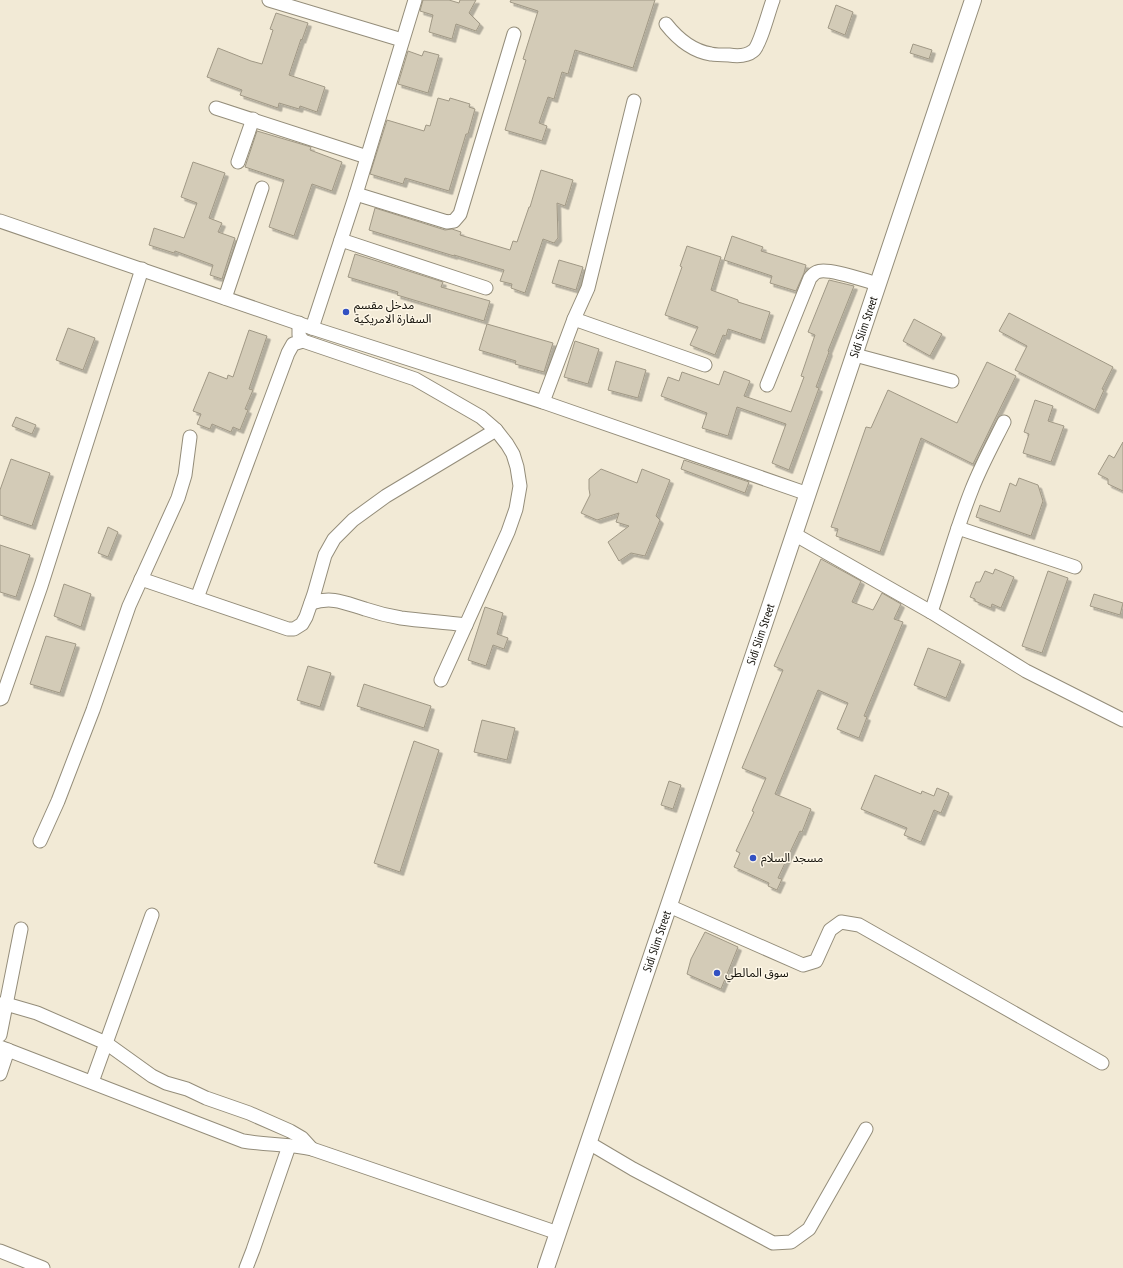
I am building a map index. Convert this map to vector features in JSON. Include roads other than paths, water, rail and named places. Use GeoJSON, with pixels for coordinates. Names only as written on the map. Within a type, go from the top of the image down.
{"type":"FeatureCollection","features":[{"type":"Feature","properties":{"kind":"main road","name":"Sidi Slim Street"},"geometry":{"type":"LineString","coordinates":[[546,1268],[974,0]]}},
{"type":"Feature","properties":{"kind":"street"},"geometry":{"type":"LineString","coordinates":[[269,0],[402,40]]}},
{"type":"Feature","properties":{"kind":"street"},"geometry":{"type":"LineString","coordinates":[[312,328],[356,194],[414,0]]}},
{"type":"Feature","properties":{"kind":"street"},"geometry":{"type":"LineString","coordinates":[[666,24],[673,33],[698,51],[711,54],[735,56],[747,54],[754,51],[759,41],[773,0]]}},
{"type":"Feature","properties":{"kind":"street"},"geometry":{"type":"LineString","coordinates":[[356,194],[447,222],[454,221],[460,214],[514,34]]}},
{"type":"Feature","properties":{"kind":"street"},"geometry":{"type":"LineString","coordinates":[[543,402],[574,319],[588,288],[634,101]]}},
{"type":"Feature","properties":{"kind":"street"},"geometry":{"type":"LineString","coordinates":[[216,108],[367,157]]}},
{"type":"Feature","properties":{"kind":"street"},"geometry":{"type":"LineString","coordinates":[[238,162],[253,120]]}},
{"type":"Feature","properties":{"kind":"street"},"geometry":{"type":"LineString","coordinates":[[225,298],[262,188]]}},
{"type":"Feature","properties":{"kind":"street"},"geometry":{"type":"LineString","coordinates":[[0,221],[312,328],[543,402],[808,494]]}},
{"type":"Feature","properties":{"kind":"street"},"geometry":{"type":"LineString","coordinates":[[341,240],[486,288]]}},
{"type":"Feature","properties":{"kind":"street"},"geometry":{"type":"LineString","coordinates":[[0,699],[2,698],[41,586],[142,269]]}},
{"type":"Feature","properties":{"kind":"street"},"geometry":{"type":"LineString","coordinates":[[766,385],[810,278],[814,273],[818,271],[834,272],[878,284]]}},
{"type":"Feature","properties":{"kind":"street"},"geometry":{"type":"LineString","coordinates":[[574,319],[705,365]]}},
{"type":"Feature","properties":{"kind":"street"},"geometry":{"type":"LineString","coordinates":[[299,323],[299,335],[303,341]]}},
{"type":"Feature","properties":{"kind":"street"},"geometry":{"type":"LineString","coordinates":[[197,598],[288,353],[294,344],[303,341],[415,379],[481,416],[496,430],[507,444],[512,454],[518,473],[520,486],[516,509],[508,532],[440,680]]}},
{"type":"Feature","properties":{"kind":"street"},"geometry":{"type":"LineString","coordinates":[[854,355],[952,381]]}},
{"type":"Feature","properties":{"kind":"street"},"geometry":{"type":"LineString","coordinates":[[931,612],[942,581],[948,555],[972,488],[1004,422]]}},
{"type":"Feature","properties":{"kind":"street"},"geometry":{"type":"LineString","coordinates":[[141,579],[288,629],[294,629],[302,624],[306,617],[325,555],[334,539],[354,520],[386,496],[496,430]]}},
{"type":"Feature","properties":{"kind":"street"},"geometry":{"type":"LineString","coordinates":[[40,842],[58,802],[93,710],[129,606],[166,528],[178,498],[185,475],[190,437]]}},
{"type":"Feature","properties":{"kind":"street"},"geometry":{"type":"LineString","coordinates":[[958,528],[1075,567]]}},
{"type":"Feature","properties":{"kind":"street"},"geometry":{"type":"LineString","coordinates":[[794,534],[931,612],[1026,670],[1123,720]]}},
{"type":"Feature","properties":{"kind":"street"},"geometry":{"type":"LineString","coordinates":[[311,603],[329,599],[401,618],[466,625]]}},
{"type":"Feature","properties":{"kind":"street"},"geometry":{"type":"LineString","coordinates":[[669,906],[803,965],[816,961],[830,930],[841,922],[859,925],[1102,1063]]}},
{"type":"Feature","properties":{"kind":"street"},"geometry":{"type":"LineString","coordinates":[[92,1082],[152,915]]}},
{"type":"Feature","properties":{"kind":"street"},"geometry":{"type":"LineString","coordinates":[[0,1035],[3,1004],[21,929]]}},
{"type":"Feature","properties":{"kind":"street"},"geometry":{"type":"LineString","coordinates":[[3,1004],[37,1013],[106,1043],[152,1076],[166,1083],[187,1089],[206,1098],[249,1113],[290,1131],[302,1138],[312,1149]]}},
{"type":"Feature","properties":{"kind":"street"},"geometry":{"type":"LineString","coordinates":[[0,1074],[4,1049],[243,1140],[253,1143],[312,1149],[558,1233]]}},
{"type":"Feature","properties":{"kind":"street"},"geometry":{"type":"LineString","coordinates":[[589,1143],[634,1169],[773,1243],[779,1243],[791,1242],[809,1229],[866,1128]]}},
{"type":"Feature","properties":{"kind":"street"},"geometry":{"type":"LineString","coordinates":[[246,1268],[254,1250],[289,1146]]}},
{"type":"Feature","properties":{"kind":"street"},"geometry":{"type":"LineString","coordinates":[[0,1251],[43,1268]]}},
{"type":"Feature","properties":{"kind":"place","name":"مدخل مقسم السفارة الامريكية"},"geometry":{"type":"Point","coordinates":[346,312]}},
{"type":"Feature","properties":{"kind":"place","name":"مسجد السلام"},"geometry":{"type":"Point","coordinates":[753,858]}},
{"type":"Feature","properties":{"kind":"place","name":"سوق المالطي"},"geometry":{"type":"Point","coordinates":[717,973]}}]}
